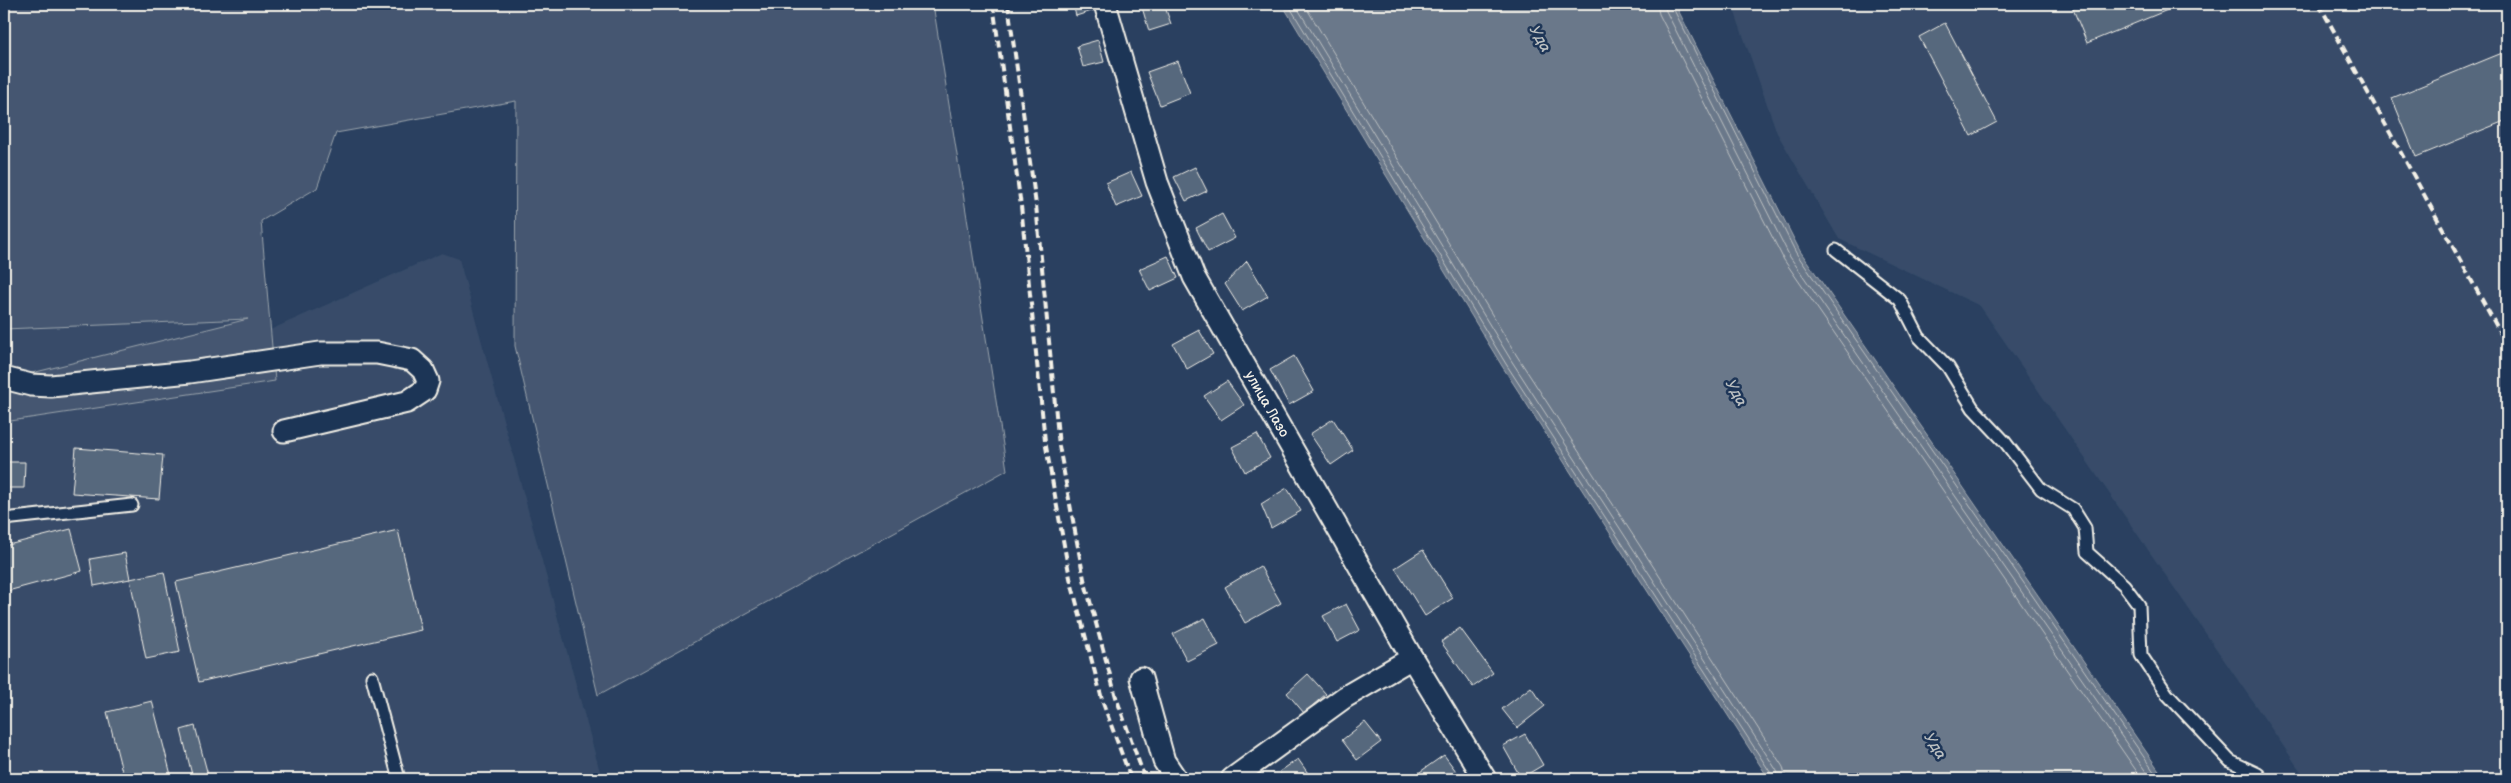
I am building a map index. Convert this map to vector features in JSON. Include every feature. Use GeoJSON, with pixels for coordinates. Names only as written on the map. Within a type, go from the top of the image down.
{"type":"FeatureCollection","features":[{"type":"Feature","properties":{"kind":"street","name":"улица Лазо"},"geometry":{"type":"LineString","coordinates":[[1105,4],[1157,182],[1194,277],[1412,658],[1486,779]]}},
{"type":"Feature","properties":{"kind":"street"},"geometry":{"type":"LineString","coordinates":[[4,378],[31,385],[51,386],[190,372],[320,353],[377,353],[412,360],[424,370],[428,382],[425,390],[407,402],[284,431]]}},
{"type":"Feature","properties":{"kind":"street"},"geometry":{"type":"LineString","coordinates":[[1232,779],[1345,698],[1412,658]]}},
{"type":"Feature","properties":{"kind":"street"},"geometry":{"type":"LineString","coordinates":[[1142,678],[1164,761],[1176,779]]}},
{"type":"Feature","properties":{"kind":"lane"},"geometry":{"type":"LineString","coordinates":[[1836,250],[1900,300],[1919,337],[1948,367],[1973,408],[2004,442],[2040,489],[2073,509],[2085,528],[2087,552],[2124,585],[2139,605],[2141,655],[2167,694],[2230,761],[2258,774],[2262,779]]}},
{"type":"Feature","properties":{"kind":"lane"},"geometry":{"type":"LineString","coordinates":[[4,519],[132,505]]}},
{"type":"Feature","properties":{"kind":"lane"},"geometry":{"type":"LineString","coordinates":[[372,678],[399,779]]}},
{"type":"Feature","properties":{"kind":"shaded area"},"geometry":{"type":"Polygon","coordinates":[[[4,4],[933,4],[1007,470],[598,695],[515,346],[516,101],[336,133],[317,188],[261,221],[275,381],[4,422],[4,380],[248,319],[4,329],[4,4]]]}},
{"type":"Feature","properties":{"kind":"shaded area"},"geometry":{"type":"Polygon","coordinates":[[[1732,4],[2507,4],[2507,779],[2306,779],[1980,306],[1839,239],[1777,133],[1732,4]]]}},
{"type":"Feature","properties":{"kind":"shaded area"},"geometry":{"type":"Polygon","coordinates":[[[442,253],[459,259],[602,779],[4,779],[4,422],[275,381],[270,330],[442,253]]]}},
{"type":"Feature","properties":{"kind":"shaded area"},"geometry":{"type":"Polygon","coordinates":[[[252,318],[4,380],[4,329],[252,318]]]}},
{"type":"Feature","properties":{"kind":"water","name":"Уда"},"geometry":{"type":"Polygon","coordinates":[[[1282,4],[1675,4],[1800,251],[2165,779],[1769,779],[1502,366],[1282,4]]]}},
{"type":"Feature","properties":{"kind":"building"},"geometry":{"type":"Polygon","coordinates":[[[1073,4],[1096,4],[1098,9],[1076,16],[1073,4]]]}},
{"type":"Feature","properties":{"kind":"building"},"geometry":{"type":"Polygon","coordinates":[[[1141,4],[1164,4],[1171,24],[1149,31],[1141,4]]]}},
{"type":"Feature","properties":{"kind":"building"},"geometry":{"type":"Polygon","coordinates":[[[1834,4],[1850,4],[1837,9],[1834,4]]]}},
{"type":"Feature","properties":{"kind":"building"},"geometry":{"type":"Polygon","coordinates":[[[2071,4],[2182,4],[2087,43],[2071,4]]]}},
{"type":"Feature","properties":{"kind":"building"},"geometry":{"type":"Polygon","coordinates":[[[1945,23],[1997,122],[1971,136],[1919,37],[1945,23]]]}},
{"type":"Feature","properties":{"kind":"building"},"geometry":{"type":"Polygon","coordinates":[[[1098,40],[1104,62],[1083,67],[1077,46],[1098,40]]]}},
{"type":"Feature","properties":{"kind":"building"},"geometry":{"type":"Polygon","coordinates":[[[2507,51],[2507,120],[2416,157],[2392,98],[2507,51]]]}},
{"type":"Feature","properties":{"kind":"building"},"geometry":{"type":"Polygon","coordinates":[[[1178,61],[1190,93],[1160,105],[1147,72],[1178,61]]]}},
{"type":"Feature","properties":{"kind":"building"},"geometry":{"type":"Polygon","coordinates":[[[1195,167],[1207,191],[1186,201],[1174,177],[1195,167]]]}},
{"type":"Feature","properties":{"kind":"building"},"geometry":{"type":"Polygon","coordinates":[[[1131,172],[1142,196],[1116,207],[1106,183],[1131,172]]]}},
{"type":"Feature","properties":{"kind":"building"},"geometry":{"type":"Polygon","coordinates":[[[1222,214],[1235,238],[1208,252],[1196,228],[1222,214]]]}},
{"type":"Feature","properties":{"kind":"building"},"geometry":{"type":"Polygon","coordinates":[[[1168,256],[1178,278],[1150,291],[1139,269],[1168,256]]]}},
{"type":"Feature","properties":{"kind":"building"},"geometry":{"type":"Polygon","coordinates":[[[1247,261],[1268,296],[1242,311],[1225,284],[1247,261]]]}},
{"type":"Feature","properties":{"kind":"building"},"geometry":{"type":"Polygon","coordinates":[[[1199,330],[1213,354],[1187,369],[1173,344],[1199,330]]]}},
{"type":"Feature","properties":{"kind":"building"},"geometry":{"type":"Polygon","coordinates":[[[1294,356],[1314,391],[1289,405],[1270,370],[1294,356]]]}},
{"type":"Feature","properties":{"kind":"building"},"geometry":{"type":"Polygon","coordinates":[[[1227,381],[1244,405],[1221,420],[1204,396],[1227,381]]]}},
{"type":"Feature","properties":{"kind":"building"},"geometry":{"type":"Polygon","coordinates":[[[1333,419],[1353,450],[1331,465],[1310,434],[1333,419]]]}},
{"type":"Feature","properties":{"kind":"building"},"geometry":{"type":"Polygon","coordinates":[[[1257,434],[1270,458],[1245,472],[1232,447],[1257,434]]]}},
{"type":"Feature","properties":{"kind":"building"},"geometry":{"type":"Polygon","coordinates":[[[76,448],[163,455],[159,499],[72,493],[76,448]]]}},
{"type":"Feature","properties":{"kind":"building"},"geometry":{"type":"Polygon","coordinates":[[[4,462],[25,462],[24,488],[4,488],[4,462]]]}},
{"type":"Feature","properties":{"kind":"building"},"geometry":{"type":"Polygon","coordinates":[[[1287,488],[1301,511],[1271,528],[1261,504],[1287,488]]]}},
{"type":"Feature","properties":{"kind":"building"},"geometry":{"type":"Polygon","coordinates":[[[71,529],[82,571],[4,592],[4,546],[71,529]]]}},
{"type":"Feature","properties":{"kind":"building"},"geometry":{"type":"Polygon","coordinates":[[[398,530],[421,630],[199,682],[176,582],[398,530]]]}},
{"type":"Feature","properties":{"kind":"building"},"geometry":{"type":"Polygon","coordinates":[[[1423,550],[1453,598],[1425,616],[1395,568],[1423,550]]]}},
{"type":"Feature","properties":{"kind":"building"},"geometry":{"type":"Polygon","coordinates":[[[125,553],[130,579],[94,586],[90,559],[125,553]]]}},
{"type":"Feature","properties":{"kind":"building"},"geometry":{"type":"Polygon","coordinates":[[[1260,566],[1281,603],[1245,623],[1225,587],[1260,566]]]}},
{"type":"Feature","properties":{"kind":"building"},"geometry":{"type":"Polygon","coordinates":[[[164,572],[180,652],[146,659],[130,579],[164,572]]]}},
{"type":"Feature","properties":{"kind":"building"},"geometry":{"type":"Polygon","coordinates":[[[1346,604],[1360,630],[1337,642],[1323,616],[1346,604]]]}},
{"type":"Feature","properties":{"kind":"building"},"geometry":{"type":"Polygon","coordinates":[[[1205,618],[1219,645],[1187,661],[1173,634],[1205,618]]]}},
{"type":"Feature","properties":{"kind":"building"},"geometry":{"type":"Polygon","coordinates":[[[1460,628],[1493,673],[1473,687],[1441,642],[1460,628]]]}},
{"type":"Feature","properties":{"kind":"building"},"geometry":{"type":"Polygon","coordinates":[[[1308,674],[1326,694],[1304,713],[1287,693],[1308,674]]]}},
{"type":"Feature","properties":{"kind":"building"},"geometry":{"type":"Polygon","coordinates":[[[1531,687],[1545,706],[1517,728],[1502,709],[1531,687]]]}},
{"type":"Feature","properties":{"kind":"building"},"geometry":{"type":"Polygon","coordinates":[[[152,701],[172,779],[124,779],[107,712],[152,701]]]}},
{"type":"Feature","properties":{"kind":"building"},"geometry":{"type":"Polygon","coordinates":[[[1365,722],[1381,742],[1357,760],[1342,740],[1365,722]]]}},
{"type":"Feature","properties":{"kind":"building"},"geometry":{"type":"Polygon","coordinates":[[[195,726],[209,779],[175,779],[192,775],[181,730],[195,726]]]}},
{"type":"Feature","properties":{"kind":"building"},"geometry":{"type":"Polygon","coordinates":[[[1525,734],[1543,765],[1521,778],[1503,746],[1525,734]]]}},
{"type":"Feature","properties":{"kind":"building"},"geometry":{"type":"Polygon","coordinates":[[[1444,755],[1462,779],[1421,779],[1417,774],[1444,755]]]}},
{"type":"Feature","properties":{"kind":"building"},"geometry":{"type":"Polygon","coordinates":[[[1298,759],[1312,779],[1285,779],[1279,772],[1298,759]]]}},
{"type":"Feature","properties":{"kind":"railway"},"geometry":{"type":"LineString","coordinates":[[993,4],[1021,206],[1045,441],[1070,578],[1103,703],[1131,779]]}},
{"type":"Feature","properties":{"kind":"railway"},"geometry":{"type":"LineString","coordinates":[[1008,4],[1036,205],[1059,446],[1084,579],[1116,697],[1145,779]]}},
{"type":"Feature","properties":{"kind":"railway"},"geometry":{"type":"LineString","coordinates":[[2319,4],[2507,345]]}}]}
